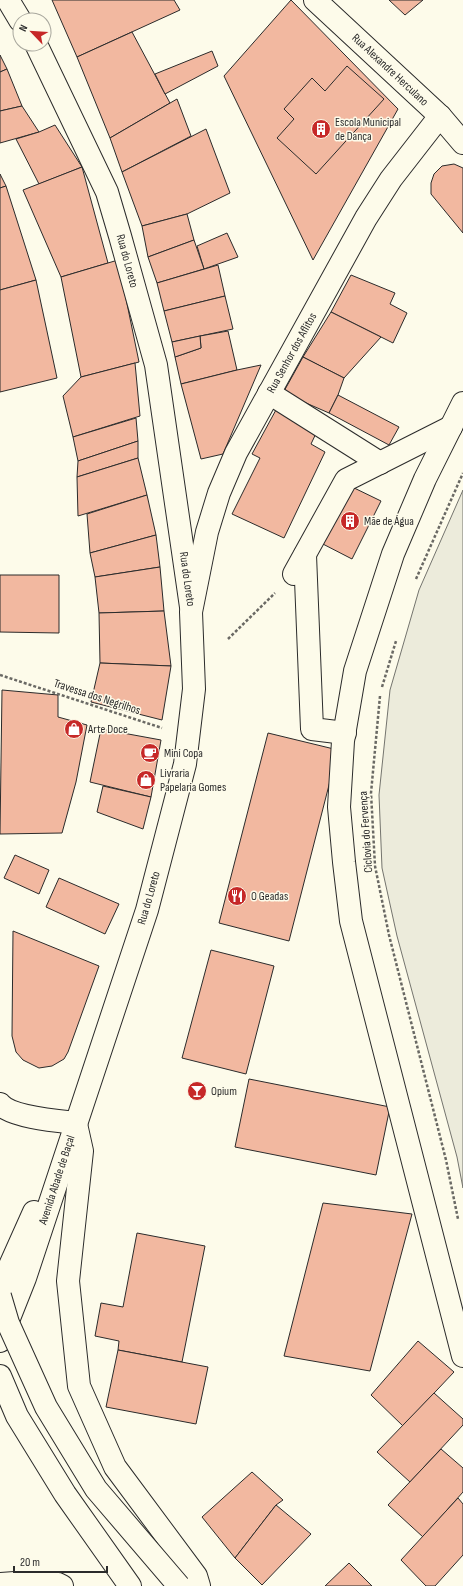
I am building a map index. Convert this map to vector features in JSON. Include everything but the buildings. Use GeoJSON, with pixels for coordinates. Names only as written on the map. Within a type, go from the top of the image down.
{"type":"FeatureCollection","features":[{"type":"Feature","properties":{"kind":"main road"},"geometry":{"type":"LineString","coordinates":[[8,0],[15,12]]}},
{"type":"Feature","properties":{"kind":"main road","name":"Rua Alexandre Herculano"},"geometry":{"type":"LineString","coordinates":[[315,0],[440,116],[463,143]]}},
{"type":"Feature","properties":{"kind":"main road","name":"Rua do Loreto"},"geometry":{"type":"LineString","coordinates":[[40,52],[107,192],[154,358],[191,612],[194,689],[185,764],[147,910],[76,1123]]}},
{"type":"Feature","properties":{"kind":"main road","name":"Rua Senhor dos Aflitos"},"geometry":{"type":"LineString","coordinates":[[191,612],[207,532],[219,493],[236,453],[366,218],[404,161],[440,116]]}},
{"type":"Feature","properties":{"kind":"main road"},"geometry":{"type":"LineString","coordinates":[[270,393],[380,463]]}},
{"type":"Feature","properties":{"kind":"main road"},"geometry":{"type":"LineString","coordinates":[[463,403],[425,479],[393,554],[355,671],[345,733],[340,807],[344,862],[351,921],[463,1356]]}},
{"type":"Feature","properties":{"kind":"main road"},"geometry":{"type":"LineString","coordinates":[[294,574],[346,480],[451,427]]}},
{"type":"Feature","properties":{"kind":"main road"},"geometry":{"type":"LineString","coordinates":[[305,554],[312,728],[345,733]]}},
{"type":"Feature","properties":{"kind":"main road"},"geometry":{"type":"LineString","coordinates":[[0,1104],[4,1108],[39,1118],[76,1123],[82,1152],[68,1281],[79,1386],[115,1467],[196,1576],[199,1586]]}},
{"type":"Feature","properties":{"kind":"main road","name":"Avenida Abade de Baçal"},"geometry":{"type":"LineString","coordinates":[[0,1288],[76,1123]]}},
{"type":"Feature","properties":{"kind":"main road","name":"Avenida Abade de Baçal"},"geometry":{"type":"LineString","coordinates":[[0,1340],[25,1278],[76,1123]]}},
{"type":"Feature","properties":{"kind":"main road"},"geometry":{"type":"LineString","coordinates":[[0,1296],[8,1323],[46,1407],[96,1489],[179,1586]]}},
{"type":"Feature","properties":{"kind":"main road"},"geometry":{"type":"LineString","coordinates":[[0,1376],[17,1416],[65,1494],[130,1586]]}},
{"type":"Feature","properties":{"kind":"main road"},"geometry":{"type":"LineString","coordinates":[[0,1584],[58,1584],[62,1586]]}},
{"type":"Feature","properties":{"kind":"path"},"geometry":{"type":"LineString","coordinates":[[415,581],[463,473]]}},
{"type":"Feature","properties":{"kind":"path"},"geometry":{"type":"LineString","coordinates":[[228,639],[294,574]]}},
{"type":"Feature","properties":{"kind":"path","name":"Ciclovia do Fervença"},"geometry":{"type":"LineString","coordinates":[[396,639],[381,690],[372,785],[375,866],[389,935],[446,1160],[458,1221]]}},
{"type":"Feature","properties":{"kind":"path","name":"Travessa dos Negrilhos"},"geometry":{"type":"LineString","coordinates":[[0,675],[189,737]]}},
{"type":"Feature","properties":{"kind":"shaded area"},"geometry":{"type":"Polygon","coordinates":[[[463,490],[463,1188],[457,1157],[397,936],[382,868],[379,795],[390,690],[419,590],[463,490]]]}},
{"type":"Feature","properties":{"kind":"place","name":"Escola Municipal de Dança"},"geometry":{"type":"Point","coordinates":[321,129]}},
{"type":"Feature","properties":{"kind":"place","name":"Mãe de Água"},"geometry":{"type":"Point","coordinates":[350,521]}},
{"type":"Feature","properties":{"kind":"place","name":"Arte Doce"},"geometry":{"type":"Point","coordinates":[74,729]}},
{"type":"Feature","properties":{"kind":"place","name":"Mini Copa"},"geometry":{"type":"Point","coordinates":[150,753]}},
{"type":"Feature","properties":{"kind":"place","name":"Livraria Papelaria Gomes"},"geometry":{"type":"Point","coordinates":[146,780]}},
{"type":"Feature","properties":{"kind":"place","name":"O Geadas"},"geometry":{"type":"Point","coordinates":[237,896]}},
{"type":"Feature","properties":{"kind":"place","name":"Opium"},"geometry":{"type":"Point","coordinates":[197,1091]}}]}
